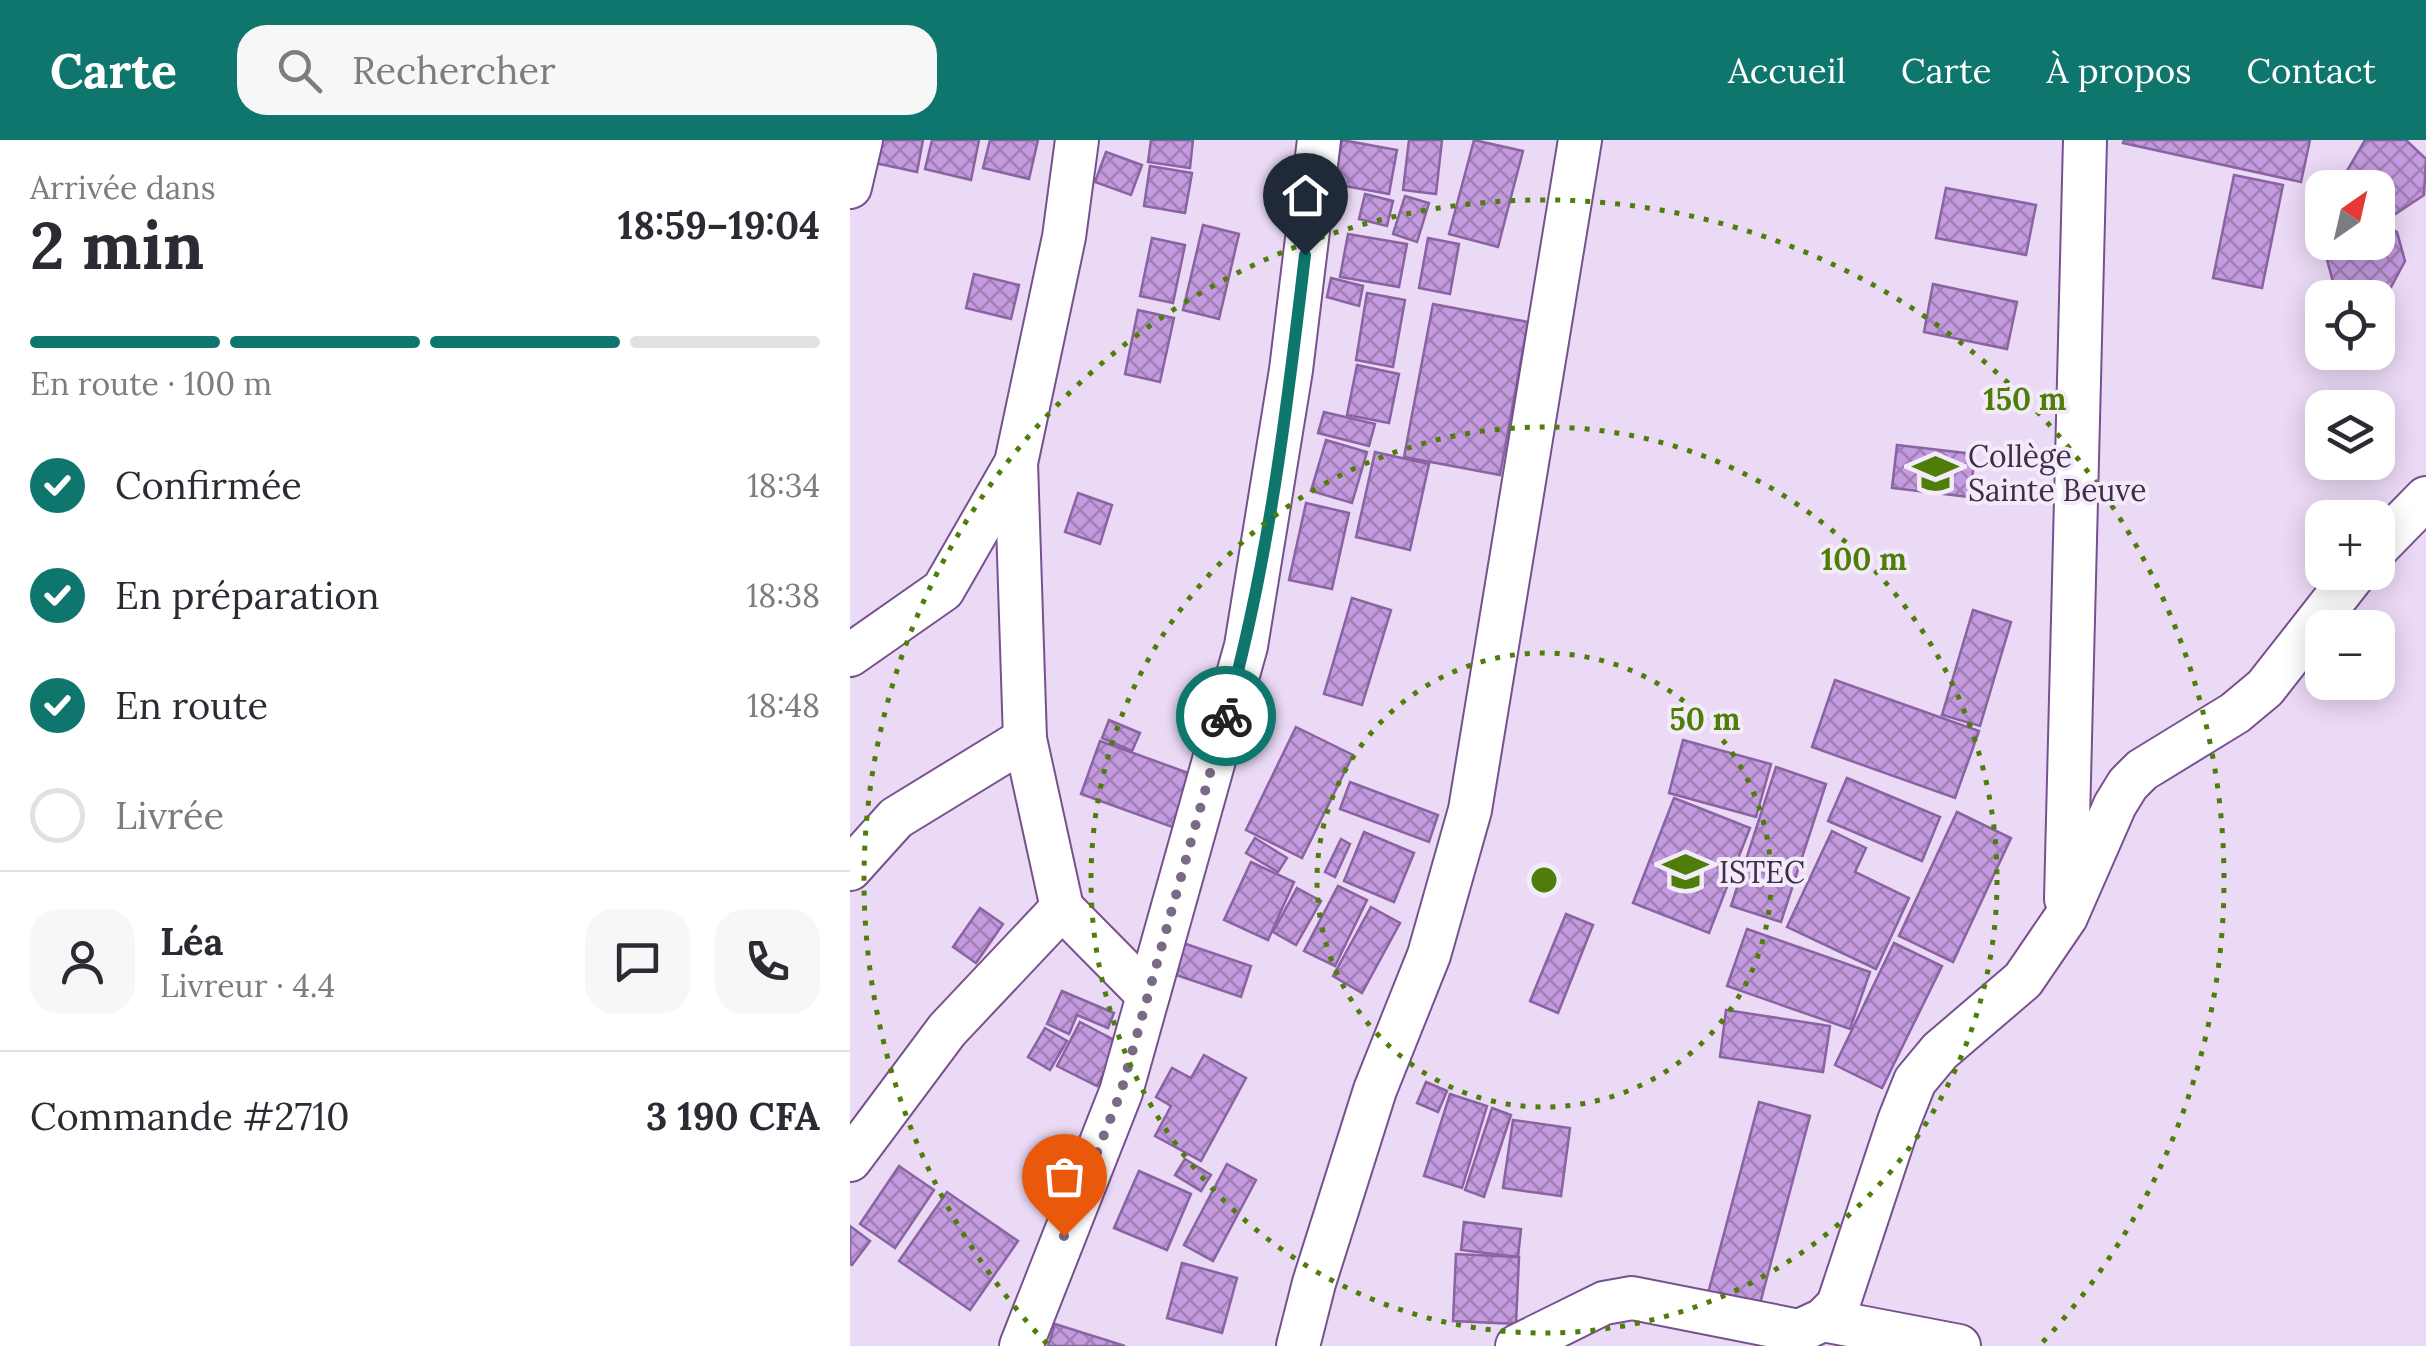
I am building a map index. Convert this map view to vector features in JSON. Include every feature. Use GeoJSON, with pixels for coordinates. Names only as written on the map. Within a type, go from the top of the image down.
{"type":"FeatureCollection","features":[{"type":"Feature","properties":{"kind":"street"},"geometry":{"type":"LineString","coordinates":[[850,187],[862,140]]}},
{"type":"Feature","properties":{"kind":"street"},"geometry":{"type":"LineString","coordinates":[[1077,140],[1064,237],[1016,463],[1025,739],[1062,908],[1148,995]]}},
{"type":"Feature","properties":{"kind":"street"},"geometry":{"type":"LineString","coordinates":[[1021,1346],[1121,1092],[1246,646],[1291,370],[1319,140]]}},
{"type":"Feature","properties":{"kind":"street"},"geometry":{"type":"LineString","coordinates":[[1298,1346],[1375,1090],[1428,955],[1470,810],[1580,140]]}},
{"type":"Feature","properties":{"kind":"street"},"geometry":{"type":"LineString","coordinates":[[2066,918],[2086,140]]}},
{"type":"Feature","properties":{"kind":"street"},"geometry":{"type":"LineString","coordinates":[[850,655],[943,590],[1016,463]]}},
{"type":"Feature","properties":{"kind":"street"},"geometry":{"type":"LineString","coordinates":[[2395,530],[2426,498]]}},
{"type":"Feature","properties":{"kind":"street"},"geometry":{"type":"LineString","coordinates":[[1517,1346],[1572,1333],[1604,1303],[1632,1298],[1800,1331],[1823,1320],[1838,1305],[1915,1082],[1940,1051],[2023,980],[2066,918],[2128,784],[2142,770],[2235,713],[2264,688],[2342,590]]}},
{"type":"Feature","properties":{"kind":"street"},"geometry":{"type":"LineString","coordinates":[[850,869],[896,818],[1025,739]]}},
{"type":"Feature","properties":{"kind":"street"},"geometry":{"type":"LineString","coordinates":[[850,1160],[948,1030],[1062,908]]}},
{"type":"Feature","properties":{"kind":"street"},"geometry":{"type":"LineString","coordinates":[[1823,1320],[1960,1346]]}},
{"type":"Feature","properties":{"kind":"building"},"geometry":{"type":"Polygon","coordinates":[[[880,140],[923,140],[917,172],[875,163],[880,140]]]}},
{"type":"Feature","properties":{"kind":"building"},"geometry":{"type":"Polygon","coordinates":[[[932,140],[979,140],[971,180],[925,169],[932,140]]]}},
{"type":"Feature","properties":{"kind":"building"},"geometry":{"type":"Polygon","coordinates":[[[990,140],[1038,140],[1029,179],[983,168],[990,140]]]}},
{"type":"Feature","properties":{"kind":"building"},"geometry":{"type":"Polygon","coordinates":[[[1151,140],[1193,140],[1190,168],[1148,162],[1151,140]]]}},
{"type":"Feature","properties":{"kind":"building"},"geometry":{"type":"Polygon","coordinates":[[[1342,140],[1397,150],[1389,194],[1334,184],[1342,140]]]}},
{"type":"Feature","properties":{"kind":"building"},"geometry":{"type":"Polygon","coordinates":[[[1409,140],[1442,140],[1436,194],[1403,190],[1409,140]]]}},
{"type":"Feature","properties":{"kind":"building"},"geometry":{"type":"Polygon","coordinates":[[[1474,140],[1523,151],[1498,247],[1449,234],[1474,140]]]}},
{"type":"Feature","properties":{"kind":"building"},"geometry":{"type":"Polygon","coordinates":[[[2310,140],[2301,182],[2123,143],[2310,140]]]}},
{"type":"Feature","properties":{"kind":"building"},"geometry":{"type":"Polygon","coordinates":[[[2365,140],[2406,140],[2426,159],[2424,195],[2395,214],[2395,170],[2348,170],[2365,140]]]}},
{"type":"Feature","properties":{"kind":"building"},"geometry":{"type":"Polygon","coordinates":[[[1106,152],[1142,165],[1131,195],[1095,182],[1106,152]]]}},
{"type":"Feature","properties":{"kind":"building"},"geometry":{"type":"Polygon","coordinates":[[[1150,166],[1192,173],[1185,213],[1144,206],[1150,166]]]}},
{"type":"Feature","properties":{"kind":"building"},"geometry":{"type":"Polygon","coordinates":[[[2234,175],[2283,185],[2262,288],[2213,278],[2234,175]]]}},
{"type":"Feature","properties":{"kind":"building"},"geometry":{"type":"Polygon","coordinates":[[[1946,188],[2036,205],[2026,255],[1936,238],[1946,188]]]}},
{"type":"Feature","properties":{"kind":"building"},"geometry":{"type":"Polygon","coordinates":[[[1365,194],[1393,201],[1387,226],[1359,219],[1365,194]]]}},
{"type":"Feature","properties":{"kind":"building"},"geometry":{"type":"Polygon","coordinates":[[[1405,196],[1429,203],[1417,242],[1393,234],[1405,196]]]}},
{"type":"Feature","properties":{"kind":"building"},"geometry":{"type":"Polygon","coordinates":[[[1203,225],[1239,234],[1219,319],[1183,310],[1203,225]]]}},
{"type":"Feature","properties":{"kind":"building"},"geometry":{"type":"Polygon","coordinates":[[[2397,232],[2405,261],[2395,280],[2332,280],[2327,260],[2395,260],[2397,232]]]}},
{"type":"Feature","properties":{"kind":"building"},"geometry":{"type":"Polygon","coordinates":[[[1348,234],[1407,244],[1399,287],[1340,277],[1348,234]]]}},
{"type":"Feature","properties":{"kind":"building"},"geometry":{"type":"Polygon","coordinates":[[[1152,238],[1185,245],[1173,303],[1140,296],[1152,238]]]}},
{"type":"Feature","properties":{"kind":"building"},"geometry":{"type":"Polygon","coordinates":[[[1428,238],[1459,244],[1450,294],[1419,288],[1428,238]]]}},
{"type":"Feature","properties":{"kind":"building"},"geometry":{"type":"Polygon","coordinates":[[[974,274],[1019,285],[1011,319],[966,308],[974,274]]]}},
{"type":"Feature","properties":{"kind":"building"},"geometry":{"type":"Polygon","coordinates":[[[1331,278],[1363,286],[1359,306],[1327,297],[1331,278]]]}},
{"type":"Feature","properties":{"kind":"building"},"geometry":{"type":"Polygon","coordinates":[[[1933,284],[2017,302],[2007,349],[1924,332],[1933,284]]]}},
{"type":"Feature","properties":{"kind":"building"},"geometry":{"type":"Polygon","coordinates":[[[1367,293],[1405,300],[1393,367],[1356,360],[1367,293]]]}},
{"type":"Feature","properties":{"kind":"building"},"geometry":{"type":"Polygon","coordinates":[[[1433,304],[1528,322],[1500,475],[1404,457],[1433,304]]]}},
{"type":"Feature","properties":{"kind":"building"},"geometry":{"type":"Polygon","coordinates":[[[1138,310],[1174,318],[1160,382],[1125,374],[1138,310]]]}},
{"type":"Feature","properties":{"kind":"building"},"geometry":{"type":"Polygon","coordinates":[[[1357,365],[1399,374],[1389,423],[1347,415],[1357,365]]]}},
{"type":"Feature","properties":{"kind":"building"},"geometry":{"type":"Polygon","coordinates":[[[1324,412],[1375,424],[1369,446],[1318,433],[1324,412]]]}},
{"type":"Feature","properties":{"kind":"building"},"geometry":{"type":"Polygon","coordinates":[[[1326,440],[1367,452],[1352,503],[1311,491],[1326,440]]]}},
{"type":"Feature","properties":{"kind":"building"},"geometry":{"type":"Polygon","coordinates":[[[1897,445],[1975,454],[1970,497],[1892,488],[1897,445]]]}},
{"type":"Feature","properties":{"kind":"building"},"geometry":{"type":"Polygon","coordinates":[[[1375,452],[1429,464],[1410,550],[1356,537],[1375,452]]]}},
{"type":"Feature","properties":{"kind":"building"},"geometry":{"type":"Polygon","coordinates":[[[1078,493],[1112,505],[1100,544],[1065,532],[1078,493]]]}},
{"type":"Feature","properties":{"kind":"building"},"geometry":{"type":"Polygon","coordinates":[[[1306,503],[1349,513],[1332,589],[1289,580],[1306,503]]]}},
{"type":"Feature","properties":{"kind":"building"},"geometry":{"type":"Polygon","coordinates":[[[1352,598],[1391,610],[1362,705],[1324,694],[1352,598]]]}},
{"type":"Feature","properties":{"kind":"building"},"geometry":{"type":"Polygon","coordinates":[[[1973,610],[2011,622],[1980,726],[1942,715],[1973,610]]]}},
{"type":"Feature","properties":{"kind":"building"},"geometry":{"type":"Polygon","coordinates":[[[1835,680],[1979,731],[1955,798],[1812,747],[1835,680]]]}},
{"type":"Feature","properties":{"kind":"building"},"geometry":{"type":"Polygon","coordinates":[[[1109,720],[1140,733],[1132,751],[1102,738],[1109,720]]]}},
{"type":"Feature","properties":{"kind":"building"},"geometry":{"type":"Polygon","coordinates":[[[1296,727],[1353,755],[1302,858],[1246,830],[1296,727]]]}},
{"type":"Feature","properties":{"kind":"building"},"geometry":{"type":"Polygon","coordinates":[[[1683,740],[1771,764],[1756,817],[1669,793],[1683,740]]]}},
{"type":"Feature","properties":{"kind":"building"},"geometry":{"type":"Polygon","coordinates":[[[1100,741],[1194,775],[1175,828],[1081,794],[1100,741]]]}},
{"type":"Feature","properties":{"kind":"building"},"geometry":{"type":"Polygon","coordinates":[[[1776,767],[1826,784],[1781,922],[1731,906],[1776,767]]]}},
{"type":"Feature","properties":{"kind":"building"},"geometry":{"type":"Polygon","coordinates":[[[1847,778],[1940,817],[1922,861],[1828,821],[1847,778]]]}},
{"type":"Feature","properties":{"kind":"building"},"geometry":{"type":"Polygon","coordinates":[[[1350,782],[1438,815],[1429,842],[1340,809],[1350,782]]]}},
{"type":"Feature","properties":{"kind":"building"},"geometry":{"type":"Polygon","coordinates":[[[1674,798],[1750,828],[1709,933],[1633,903],[1674,798]]]}},
{"type":"Feature","properties":{"kind":"building"},"geometry":{"type":"Polygon","coordinates":[[[1957,812],[2011,838],[1953,962],[1899,936],[1957,812]]]}},
{"type":"Feature","properties":{"kind":"building"},"geometry":{"type":"Polygon","coordinates":[[[1832,831],[1866,848],[1855,872],[1909,898],[1876,969],[1787,927],[1832,831]]]}},
{"type":"Feature","properties":{"kind":"building"},"geometry":{"type":"Polygon","coordinates":[[[1364,832],[1414,853],[1394,902],[1344,881],[1364,832]]]}},
{"type":"Feature","properties":{"kind":"building"},"geometry":{"type":"Polygon","coordinates":[[[1255,838],[1287,858],[1278,872],[1246,853],[1255,838]]]}},
{"type":"Feature","properties":{"kind":"building"},"geometry":{"type":"Polygon","coordinates":[[[1341,839],[1350,844],[1335,877],[1325,872],[1341,839]]]}},
{"type":"Feature","properties":{"kind":"building"},"geometry":{"type":"Polygon","coordinates":[[[1251,862],[1294,882],[1268,940],[1224,920],[1251,862]]]}},
{"type":"Feature","properties":{"kind":"building"},"geometry":{"type":"Polygon","coordinates":[[[1338,886],[1367,900],[1335,966],[1304,951],[1338,886]]]}},
{"type":"Feature","properties":{"kind":"building"},"geometry":{"type":"Polygon","coordinates":[[[1297,888],[1321,901],[1296,945],[1273,932],[1297,888]]]}},
{"type":"Feature","properties":{"kind":"building"},"geometry":{"type":"Polygon","coordinates":[[[1371,907],[1400,923],[1362,993],[1333,976],[1371,907]]]}},
{"type":"Feature","properties":{"kind":"building"},"geometry":{"type":"Polygon","coordinates":[[[980,908],[1003,924],[976,963],[953,947],[980,908]]]}},
{"type":"Feature","properties":{"kind":"building"},"geometry":{"type":"Polygon","coordinates":[[[1566,914],[1593,925],[1558,1013],[1530,1001],[1566,914]]]}},
{"type":"Feature","properties":{"kind":"building"},"geometry":{"type":"Polygon","coordinates":[[[1747,929],[1870,972],[1850,1029],[1727,986],[1747,929]]]}},
{"type":"Feature","properties":{"kind":"building"},"geometry":{"type":"Polygon","coordinates":[[[1183,943],[1251,966],[1241,997],[1173,974],[1183,943]]]}},
{"type":"Feature","properties":{"kind":"building"},"geometry":{"type":"Polygon","coordinates":[[[1894,943],[1942,966],[1882,1088],[1835,1065],[1894,943]]]}},
{"type":"Feature","properties":{"kind":"building"},"geometry":{"type":"Polygon","coordinates":[[[1062,991],[1114,1013],[1108,1028],[1077,1015],[1069,1034],[1047,1024],[1062,991]]]}},
{"type":"Feature","properties":{"kind":"building"},"geometry":{"type":"Polygon","coordinates":[[[1726,1010],[1830,1026],[1823,1072],[1720,1057],[1726,1010]]]}},
{"type":"Feature","properties":{"kind":"building"},"geometry":{"type":"Polygon","coordinates":[[[1080,1022],[1120,1043],[1097,1086],[1057,1066],[1080,1022]]]}},
{"type":"Feature","properties":{"kind":"building"},"geometry":{"type":"Polygon","coordinates":[[[1045,1028],[1067,1041],[1050,1070],[1028,1057],[1045,1028]]]}},
{"type":"Feature","properties":{"kind":"building"},"geometry":{"type":"Polygon","coordinates":[[[1204,1055],[1246,1078],[1201,1161],[1155,1136],[1171,1106],[1156,1097],[1172,1068],[1191,1078],[1204,1055]]]}},
{"type":"Feature","properties":{"kind":"building"},"geometry":{"type":"Polygon","coordinates":[[[1426,1082],[1447,1091],[1438,1112],[1417,1103],[1426,1082]]]}},
{"type":"Feature","properties":{"kind":"building"},"geometry":{"type":"Polygon","coordinates":[[[1450,1094],[1487,1106],[1462,1188],[1424,1176],[1450,1094]]]}},
{"type":"Feature","properties":{"kind":"building"},"geometry":{"type":"Polygon","coordinates":[[[1759,1102],[1810,1116],[1757,1315],[1706,1301],[1759,1102]]]}},
{"type":"Feature","properties":{"kind":"building"},"geometry":{"type":"Polygon","coordinates":[[[1492,1108],[1511,1115],[1484,1197],[1465,1190],[1492,1108]]]}},
{"type":"Feature","properties":{"kind":"building"},"geometry":{"type":"Polygon","coordinates":[[[1513,1120],[1570,1128],[1561,1196],[1503,1188],[1513,1120]]]}},
{"type":"Feature","properties":{"kind":"building"},"geometry":{"type":"Polygon","coordinates":[[[1185,1159],[1211,1175],[1201,1191],[1175,1175],[1185,1159]]]}},
{"type":"Feature","properties":{"kind":"building"},"geometry":{"type":"Polygon","coordinates":[[[1227,1164],[1256,1180],[1213,1261],[1184,1245],[1227,1164]]]}},
{"type":"Feature","properties":{"kind":"building"},"geometry":{"type":"Polygon","coordinates":[[[899,1166],[934,1190],[895,1248],[860,1224],[899,1166]]]}},
{"type":"Feature","properties":{"kind":"building"},"geometry":{"type":"Polygon","coordinates":[[[1139,1171],[1191,1194],[1167,1250],[1114,1228],[1139,1171]]]}},
{"type":"Feature","properties":{"kind":"building"},"geometry":{"type":"Polygon","coordinates":[[[947,1192],[1018,1241],[970,1310],[899,1261],[947,1192]]]}},
{"type":"Feature","properties":{"kind":"building"},"geometry":{"type":"Polygon","coordinates":[[[1464,1222],[1521,1229],[1518,1257],[1461,1250],[1464,1222]]]}},
{"type":"Feature","properties":{"kind":"building"},"geometry":{"type":"Polygon","coordinates":[[[850,1226],[870,1241],[852,1265],[850,1264],[850,1226]]]}},
{"type":"Feature","properties":{"kind":"building"},"geometry":{"type":"Polygon","coordinates":[[[1456,1254],[1519,1257],[1516,1324],[1453,1321],[1456,1254]]]}},
{"type":"Feature","properties":{"kind":"building"},"geometry":{"type":"Polygon","coordinates":[[[1182,1263],[1237,1278],[1222,1333],[1167,1318],[1182,1263]]]}},
{"type":"Feature","properties":{"kind":"building"},"geometry":{"type":"Polygon","coordinates":[[[1055,1324],[1125,1346],[1048,1346],[1055,1324]]]}},
{"type":"Feature","properties":{"kind":"way so far"},"geometry":{"type":"LineString","coordinates":[[1064,1236],[1121,1092],[1226,716]]}},
{"type":"Feature","properties":{"kind":"place","name":"Collège Sainte Beuve"},"geometry":{"type":"Point","coordinates":[1935,473]}},
{"type":"Feature","properties":{"kind":"place","name":"ISTEC"},"geometry":{"type":"Point","coordinates":[1686,872]}},
{"type":"Feature","properties":{"kind":"route"},"geometry":{"type":"LineString","coordinates":[[1226,716],[1246,646],[1291,370],[1305,255]]}}]}
